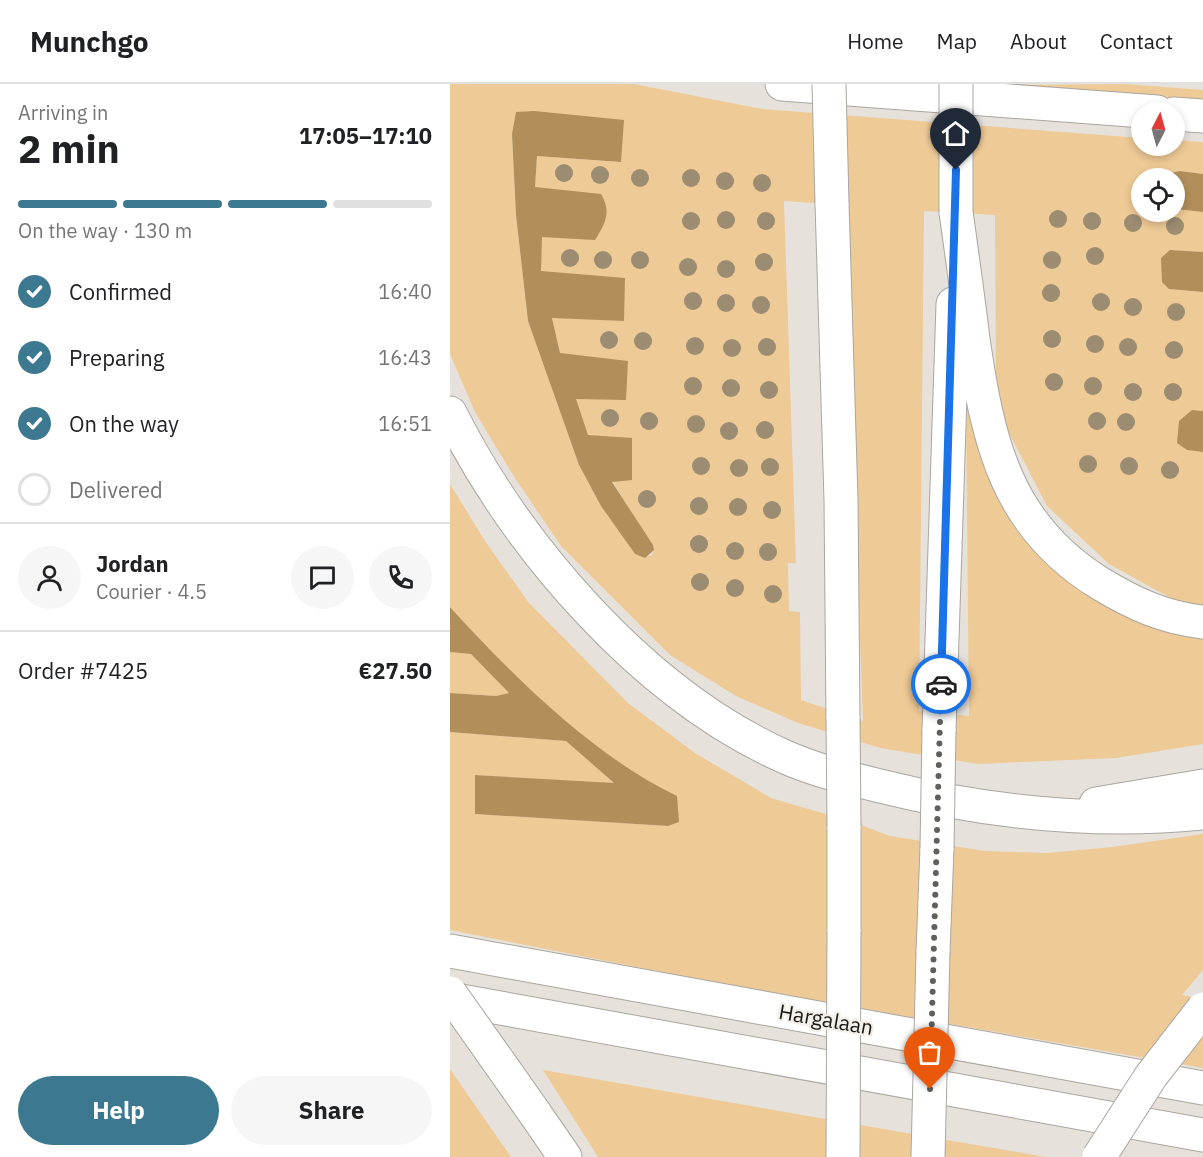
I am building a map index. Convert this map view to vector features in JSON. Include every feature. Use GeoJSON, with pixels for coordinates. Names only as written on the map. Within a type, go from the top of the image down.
{"type":"FeatureCollection","features":[{"type":"Feature","properties":{"kind":"main road"},"geometry":{"type":"LineString","coordinates":[[782,84],[1131,110]]}},
{"type":"Feature","properties":{"kind":"main road"},"geometry":{"type":"LineString","coordinates":[[829,84],[841,500],[844,826],[843,1157]]}},
{"type":"Feature","properties":{"kind":"main road"},"geometry":{"type":"LineString","coordinates":[[928,1157],[956,212],[956,84]]}},
{"type":"Feature","properties":{"kind":"main road"},"geometry":{"type":"LineString","coordinates":[[1185,115],[1203,116]]}},
{"type":"Feature","properties":{"kind":"main road"},"geometry":{"type":"LineString","coordinates":[[956,212],[987,427],[1015,497],[1052,545],[1088,576],[1129,602],[1176,619],[1203,622]]}},
{"type":"Feature","properties":{"kind":"main road"},"geometry":{"type":"LineString","coordinates":[[450,412],[468,449],[571,595],[660,677],[735,730],[784,756],[837,775],[925,797],[1044,814],[1150,819],[1203,813]]}},
{"type":"Feature","properties":{"kind":"main road"},"geometry":{"type":"LineString","coordinates":[[1044,814],[1147,794],[1203,786]]}},
{"type":"Feature","properties":{"kind":"main road","name":"Hargalaan"},"geometry":{"type":"LineString","coordinates":[[450,951],[1203,1088]]}},
{"type":"Feature","properties":{"kind":"main road"},"geometry":{"type":"LineString","coordinates":[[450,993],[565,1157]]}},
{"type":"Feature","properties":{"kind":"main road"},"geometry":{"type":"LineString","coordinates":[[450,999],[1203,1135]]}},
{"type":"Feature","properties":{"kind":"main road"},"geometry":{"type":"LineString","coordinates":[[1099,1157],[1151,1076],[1203,1009]]}},
{"type":"Feature","properties":{"kind":"shaded area"},"geometry":{"type":"Polygon","coordinates":[[[450,84],[634,84],[762,109],[1131,137],[1131,156],[1185,156],[1185,141],[1203,142],[1203,174],[1185,172],[1185,168],[1131,168],[1131,222],[1185,222],[1185,210],[1203,212],[1203,252],[1170,250],[1169,289],[1203,292],[1203,411],[1192,410],[1187,450],[1203,452],[1203,607],[1176,601],[1109,564],[1047,506],[1007,429],[996,382],[995,215],[924,211],[919,711],[969,716],[966,408],[973,408],[1091,595],[1154,628],[1203,638],[1203,744],[1116,758],[978,764],[880,748],[798,723],[736,696],[670,655],[561,546],[513,475],[475,412],[450,354],[450,84]],[[512,134],[516,215],[528,321],[579,465],[601,506],[635,554],[651,556],[654,550],[653,545],[611,479],[577,409],[552,317],[624,321],[541,271],[540,189],[535,187],[537,156],[620,162],[512,134]],[[784,201],[796,563],[788,563],[789,611],[800,612],[801,700],[863,721],[844,205],[784,201]]]}},
{"type":"Feature","properties":{"kind":"shaded area"},"geometry":{"type":"Polygon","coordinates":[[[1126,84],[1203,90],[1203,104],[1146,96],[1011,85],[1126,84]]]}},
{"type":"Feature","properties":{"kind":"shaded area"},"geometry":{"type":"Polygon","coordinates":[[[534,111],[624,120],[621,162],[537,156],[535,187],[601,194],[604,200],[606,218],[595,240],[542,237],[541,271],[625,278],[624,321],[552,318],[560,353],[628,361],[626,400],[576,399],[588,435],[632,438],[632,480],[612,482],[653,545],[654,550],[645,558],[635,554],[601,506],[579,465],[528,321],[516,215],[512,134],[516,112],[534,111]]]}},
{"type":"Feature","properties":{"kind":"shaded area"},"geometry":{"type":"Polygon","coordinates":[[[1185,172],[1203,174],[1203,212],[1185,210],[1185,172]]]}},
{"type":"Feature","properties":{"kind":"shaded area"},"geometry":{"type":"Polygon","coordinates":[[[1170,250],[1203,252],[1203,292],[1169,289],[1162,282],[1161,258],[1170,250]]]}},
{"type":"Feature","properties":{"kind":"shaded area"},"geometry":{"type":"Polygon","coordinates":[[[1192,410],[1203,411],[1203,452],[1187,450],[1177,443],[1179,421],[1192,410]]]}},
{"type":"Feature","properties":{"kind":"shaded area"},"geometry":{"type":"Polygon","coordinates":[[[450,484],[485,541],[529,603],[628,703],[695,753],[771,798],[853,822],[890,836],[985,851],[1047,853],[1112,847],[1203,834],[1203,970],[1182,995],[1203,999],[1203,1068],[738,987],[450,930],[450,732],[566,741],[615,784],[476,775],[475,814],[668,826],[679,822],[676,796],[645,779],[584,737],[500,660],[450,607],[450,484]]]}},
{"type":"Feature","properties":{"kind":"shaded area"},"geometry":{"type":"Polygon","coordinates":[[[450,607],[527,686],[585,737],[646,779],[677,796],[679,822],[668,826],[475,814],[475,775],[614,783],[566,741],[450,732],[450,693],[496,696],[509,693],[471,654],[450,652],[450,607]]]}},
{"type":"Feature","properties":{"kind":"shaded area"},"geometry":{"type":"Polygon","coordinates":[[[450,652],[471,654],[509,693],[496,696],[450,693],[450,652]]]}},
{"type":"Feature","properties":{"kind":"shaded area"},"geometry":{"type":"Polygon","coordinates":[[[450,1069],[511,1157],[450,1157],[450,1069]]]}},
{"type":"Feature","properties":{"kind":"shaded area"},"geometry":{"type":"Polygon","coordinates":[[[543,1070],[1046,1157],[598,1157],[543,1070]]]}},
{"type":"Feature","properties":{"kind":"way so far"},"geometry":{"type":"LineString","coordinates":[[930,1089],[941,684]]}},
{"type":"Feature","properties":{"kind":"route"},"geometry":{"type":"LineString","coordinates":[[941,684],[956,170]]}}]}
